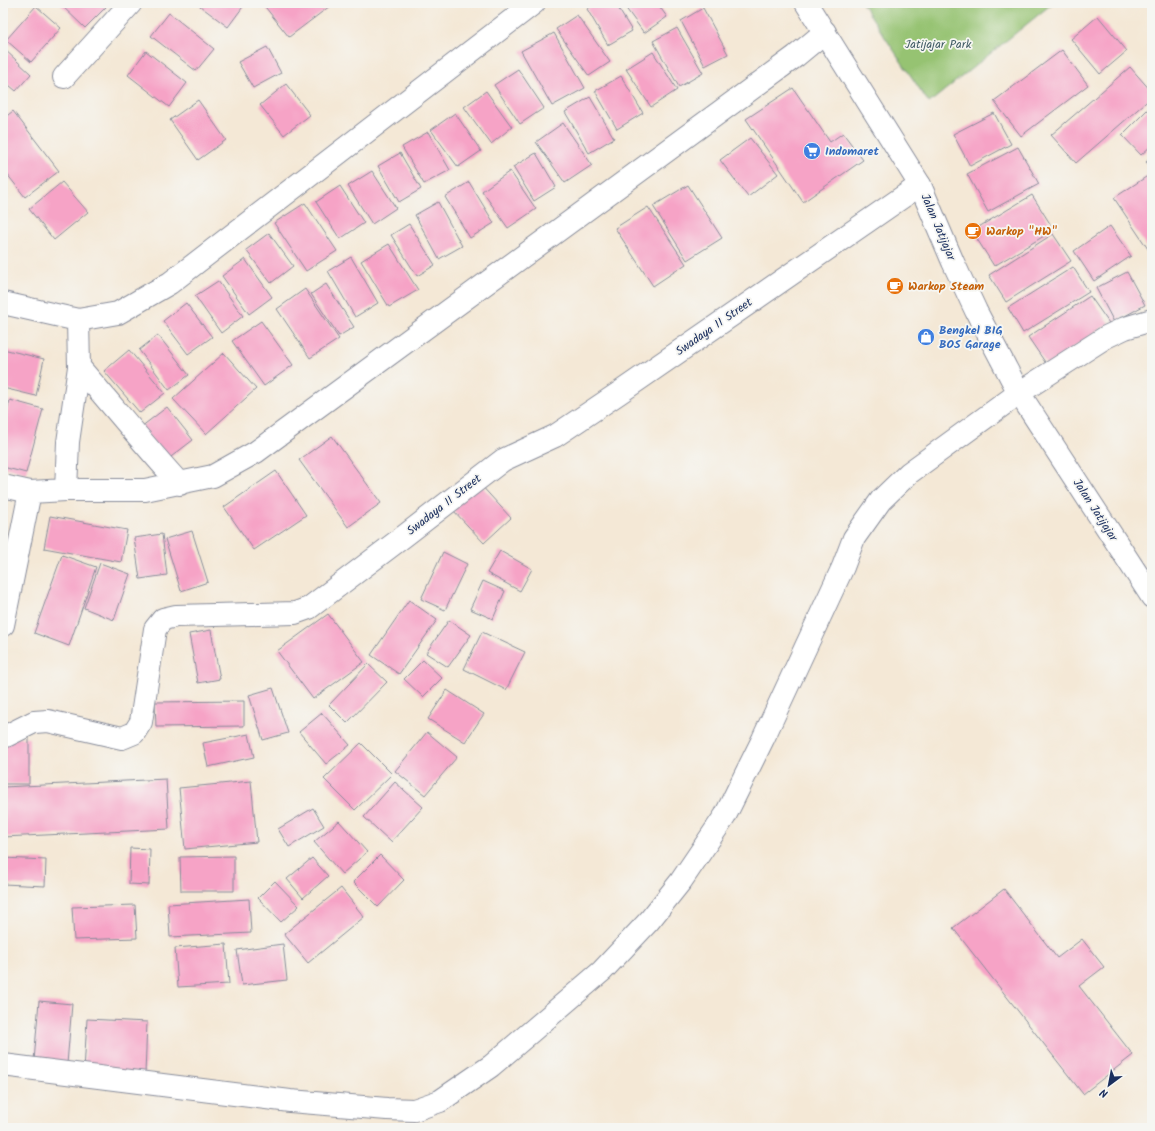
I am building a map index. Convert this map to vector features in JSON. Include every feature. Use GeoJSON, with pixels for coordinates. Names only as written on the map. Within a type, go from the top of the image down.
{"type":"FeatureCollection","features":[{"type":"Feature","properties":{"kind":"street"},"geometry":{"type":"LineString","coordinates":[[64,78],[131,3]]}},
{"type":"Feature","properties":{"kind":"street"},"geometry":{"type":"LineString","coordinates":[[3,303],[78,320],[118,314],[170,283],[534,3]]}},
{"type":"Feature","properties":{"kind":"street","name":"Jalan Jatijajar"},"geometry":{"type":"LineString","coordinates":[[806,3],[920,185],[976,311],[1019,393],[1152,597]]}},
{"type":"Feature","properties":{"kind":"street"},"geometry":{"type":"LineString","coordinates":[[3,486],[30,492],[66,490],[145,490],[213,476],[256,452],[796,56],[825,32]]}},
{"type":"Feature","properties":{"kind":"street","name":"Swadaya II Street"},"geometry":{"type":"LineString","coordinates":[[3,735],[6,736],[34,722],[48,721],[122,738],[134,733],[141,722],[155,629],[163,619],[176,616],[295,613],[309,608],[503,460],[555,436],[920,185]]}},
{"type":"Feature","properties":{"kind":"street"},"geometry":{"type":"LineString","coordinates":[[66,490],[68,442],[79,367],[78,320]]}},
{"type":"Feature","properties":{"kind":"street"},"geometry":{"type":"LineString","coordinates":[[3,1065],[290,1101],[414,1110],[440,1101],[491,1066],[602,971],[649,921],[681,880],[725,816],[763,739],[843,567],[854,538],[881,500],[909,473],[1019,393],[1106,337],[1125,328],[1152,320]]}},
{"type":"Feature","properties":{"kind":"street"},"geometry":{"type":"LineString","coordinates":[[79,367],[155,457],[180,484]]}},
{"type":"Feature","properties":{"kind":"street"},"geometry":{"type":"LineString","coordinates":[[3,625],[30,492]]}},
{"type":"Feature","properties":{"kind":"green space","name":"Jatijajar Park"},"geometry":{"type":"Polygon","coordinates":[[[862,3],[1053,3],[929,103],[862,3]]]}},
{"type":"Feature","properties":{"kind":"building"},"geometry":{"type":"Polygon","coordinates":[[[59,3],[101,3],[106,7],[85,28],[59,3]]]}},
{"type":"Feature","properties":{"kind":"building"},"geometry":{"type":"Polygon","coordinates":[[[196,3],[243,3],[245,4],[228,27],[196,3]]]}},
{"type":"Feature","properties":{"kind":"building"},"geometry":{"type":"Polygon","coordinates":[[[262,3],[327,3],[330,6],[289,37],[262,3]]]}},
{"type":"Feature","properties":{"kind":"building"},"geometry":{"type":"Polygon","coordinates":[[[597,3],[615,3],[632,31],[608,45],[587,9],[597,3]]]}},
{"type":"Feature","properties":{"kind":"building"},"geometry":{"type":"Polygon","coordinates":[[[622,3],[657,3],[667,17],[644,33],[622,3]]]}},
{"type":"Feature","properties":{"kind":"building"},"geometry":{"type":"Polygon","coordinates":[[[36,6],[61,28],[31,62],[6,40],[36,6]]]}},
{"type":"Feature","properties":{"kind":"building"},"geometry":{"type":"Polygon","coordinates":[[[703,8],[728,54],[705,66],[681,21],[703,8]]]}},
{"type":"Feature","properties":{"kind":"building"},"geometry":{"type":"Polygon","coordinates":[[[169,13],[214,49],[196,71],[151,36],[169,13]]]}},
{"type":"Feature","properties":{"kind":"building"},"geometry":{"type":"Polygon","coordinates":[[[577,15],[610,62],[589,76],[556,29],[577,15]]]}},
{"type":"Feature","properties":{"kind":"building"},"geometry":{"type":"Polygon","coordinates":[[[1098,16],[1127,51],[1100,74],[1071,39],[1098,16]]]}},
{"type":"Feature","properties":{"kind":"building"},"geometry":{"type":"Polygon","coordinates":[[[677,28],[703,73],[679,87],[653,41],[677,28]]]}},
{"type":"Feature","properties":{"kind":"building"},"geometry":{"type":"Polygon","coordinates":[[[554,33],[585,88],[552,106],[521,51],[554,33]]]}},
{"type":"Feature","properties":{"kind":"building"},"geometry":{"type":"Polygon","coordinates":[[[267,47],[281,73],[253,88],[238,62],[267,47]]]}},
{"type":"Feature","properties":{"kind":"building"},"geometry":{"type":"Polygon","coordinates":[[[3,48],[31,74],[16,91],[3,80],[3,48]]]}},
{"type":"Feature","properties":{"kind":"building"},"geometry":{"type":"Polygon","coordinates":[[[1062,50],[1088,85],[1021,136],[994,101],[1062,50]]]}},
{"type":"Feature","properties":{"kind":"building"},"geometry":{"type":"Polygon","coordinates":[[[146,51],[187,83],[169,107],[128,75],[146,51]]]}},
{"type":"Feature","properties":{"kind":"building"},"geometry":{"type":"Polygon","coordinates":[[[653,52],[677,90],[651,107],[626,69],[653,52]]]}},
{"type":"Feature","properties":{"kind":"building"},"geometry":{"type":"Polygon","coordinates":[[[1130,67],[1152,92],[1152,97],[1076,163],[1051,135],[1130,67]]]}},
{"type":"Feature","properties":{"kind":"building"},"geometry":{"type":"Polygon","coordinates":[[[518,69],[544,108],[520,124],[494,85],[518,69]]]}},
{"type":"Feature","properties":{"kind":"building"},"geometry":{"type":"Polygon","coordinates":[[[621,76],[643,113],[617,129],[595,91],[621,76]]]}},
{"type":"Feature","properties":{"kind":"building"},"geometry":{"type":"Polygon","coordinates":[[[286,84],[310,115],[284,135],[260,105],[286,84]]]}},
{"type":"Feature","properties":{"kind":"building","name":"Indomaret"},"geometry":{"type":"Polygon","coordinates":[[[793,88],[830,142],[843,133],[863,160],[803,202],[746,119],[793,88]]]}},
{"type":"Feature","properties":{"kind":"building"},"geometry":{"type":"Polygon","coordinates":[[[486,91],[512,127],[491,144],[464,107],[486,91]]]}},
{"type":"Feature","properties":{"kind":"building"},"geometry":{"type":"Polygon","coordinates":[[[590,97],[614,138],[589,153],[565,112],[590,97]]]}},
{"type":"Feature","properties":{"kind":"building"},"geometry":{"type":"Polygon","coordinates":[[[198,100],[226,140],[198,160],[170,120],[198,100]]]}},
{"type":"Feature","properties":{"kind":"building"},"geometry":{"type":"Polygon","coordinates":[[[1152,105],[1152,145],[1141,155],[1122,135],[1152,105]]]}},
{"type":"Feature","properties":{"kind":"building"},"geometry":{"type":"Polygon","coordinates":[[[13,111],[59,171],[25,197],[3,169],[3,119],[13,111]]]}},
{"type":"Feature","properties":{"kind":"building"},"geometry":{"type":"Polygon","coordinates":[[[455,113],[481,151],[458,167],[431,130],[455,113]]]}},
{"type":"Feature","properties":{"kind":"building"},"geometry":{"type":"Polygon","coordinates":[[[994,113],[1011,144],[970,166],[953,134],[994,113]]]}},
{"type":"Feature","properties":{"kind":"building"},"geometry":{"type":"Polygon","coordinates":[[[563,123],[592,165],[565,183],[536,142],[563,123]]]}},
{"type":"Feature","properties":{"kind":"building"},"geometry":{"type":"Polygon","coordinates":[[[428,132],[450,170],[424,184],[402,147],[428,132]]]}},
{"type":"Feature","properties":{"kind":"building"},"geometry":{"type":"Polygon","coordinates":[[[750,138],[778,174],[748,197],[720,160],[750,138]]]}},
{"type":"Feature","properties":{"kind":"building"},"geometry":{"type":"Polygon","coordinates":[[[1018,147],[1039,184],[988,212],[967,174],[1018,147]]]}},
{"type":"Feature","properties":{"kind":"building"},"geometry":{"type":"Polygon","coordinates":[[[400,153],[421,189],[399,202],[378,166],[400,153]]]}},
{"type":"Feature","properties":{"kind":"building"},"geometry":{"type":"Polygon","coordinates":[[[536,153],[556,187],[534,201],[513,167],[536,153]]]}},
{"type":"Feature","properties":{"kind":"building"},"geometry":{"type":"Polygon","coordinates":[[[1152,156],[1152,168],[1146,162],[1152,156]]]}},
{"type":"Feature","properties":{"kind":"building"},"geometry":{"type":"Polygon","coordinates":[[[372,171],[396,208],[372,224],[348,186],[372,171]]]}},
{"type":"Feature","properties":{"kind":"building"},"geometry":{"type":"Polygon","coordinates":[[[510,171],[536,209],[508,228],[482,191],[510,171]]]}},
{"type":"Feature","properties":{"kind":"building"},"geometry":{"type":"Polygon","coordinates":[[[1149,175],[1152,179],[1152,255],[1114,198],[1149,175]]]}},
{"type":"Feature","properties":{"kind":"building"},"geometry":{"type":"Polygon","coordinates":[[[62,182],[88,212],[54,240],[29,209],[62,182]]]}},
{"type":"Feature","properties":{"kind":"building"},"geometry":{"type":"Polygon","coordinates":[[[469,182],[494,223],[470,238],[445,197],[469,182]]]}},
{"type":"Feature","properties":{"kind":"building"},"geometry":{"type":"Polygon","coordinates":[[[688,185],[722,238],[687,260],[653,206],[688,185]]]}},
{"type":"Feature","properties":{"kind":"building"},"geometry":{"type":"Polygon","coordinates":[[[340,186],[364,223],[340,239],[316,202],[340,186]]]}},
{"type":"Feature","properties":{"kind":"building"},"geometry":{"type":"Polygon","coordinates":[[[1032,195],[1054,230],[994,266],[972,231],[1032,195]]]}},
{"type":"Feature","properties":{"kind":"building"},"geometry":{"type":"Polygon","coordinates":[[[438,202],[462,246],[439,259],[415,215],[438,202]]]}},
{"type":"Feature","properties":{"kind":"building"},"geometry":{"type":"Polygon","coordinates":[[[305,203],[337,251],[306,271],[274,223],[305,203]]]}},
{"type":"Feature","properties":{"kind":"building"},"geometry":{"type":"Polygon","coordinates":[[[648,207],[686,264],[653,286],[615,228],[648,207]]]}},
{"type":"Feature","properties":{"kind":"building"},"geometry":{"type":"Polygon","coordinates":[[[409,224],[435,265],[417,276],[391,235],[409,224]]]}},
{"type":"Feature","properties":{"kind":"building"},"geometry":{"type":"Polygon","coordinates":[[[1110,226],[1131,256],[1094,281],[1074,251],[1110,226]]]}},
{"type":"Feature","properties":{"kind":"building"},"geometry":{"type":"Polygon","coordinates":[[[269,233],[293,266],[271,283],[246,250],[269,233]]]}},
{"type":"Feature","properties":{"kind":"building"},"geometry":{"type":"Polygon","coordinates":[[[1053,234],[1071,261],[1006,302],[989,275],[1053,234]]]}},
{"type":"Feature","properties":{"kind":"building"},"geometry":{"type":"Polygon","coordinates":[[[389,244],[418,290],[389,307],[361,261],[389,244]]]}},
{"type":"Feature","properties":{"kind":"building"},"geometry":{"type":"Polygon","coordinates":[[[351,257],[378,303],[355,317],[328,271],[351,257]]]}},
{"type":"Feature","properties":{"kind":"building"},"geometry":{"type":"Polygon","coordinates":[[[245,259],[272,297],[249,314],[222,276],[245,259]]]}},
{"type":"Feature","properties":{"kind":"building"},"geometry":{"type":"Polygon","coordinates":[[[1073,267],[1089,292],[1023,333],[1008,308],[1073,267]]]}},
{"type":"Feature","properties":{"kind":"building"},"geometry":{"type":"Polygon","coordinates":[[[1127,272],[1145,305],[1114,322],[1096,288],[1127,272]]]}},
{"type":"Feature","properties":{"kind":"building"},"geometry":{"type":"Polygon","coordinates":[[[218,281],[243,316],[221,333],[195,296],[218,281]]]}},
{"type":"Feature","properties":{"kind":"building"},"geometry":{"type":"Polygon","coordinates":[[[326,284],[354,327],[339,336],[311,294],[326,284]]]}},
{"type":"Feature","properties":{"kind":"building"},"geometry":{"type":"Polygon","coordinates":[[[305,289],[339,339],[310,358],[277,309],[305,289]]]}},
{"type":"Feature","properties":{"kind":"building"},"geometry":{"type":"Polygon","coordinates":[[[1090,296],[1109,323],[1047,365],[1028,337],[1090,296]]]}},
{"type":"Feature","properties":{"kind":"building"},"geometry":{"type":"Polygon","coordinates":[[[186,303],[212,337],[188,354],[163,321],[186,303]]]}},
{"type":"Feature","properties":{"kind":"building"},"geometry":{"type":"Polygon","coordinates":[[[261,321],[293,365],[264,386],[232,341],[261,321]]]}},
{"type":"Feature","properties":{"kind":"building"},"geometry":{"type":"Polygon","coordinates":[[[158,335],[189,375],[169,390],[139,350],[158,335]]]}},
{"type":"Feature","properties":{"kind":"building"},"geometry":{"type":"Polygon","coordinates":[[[3,349],[44,359],[36,396],[3,388],[3,349]]]}},
{"type":"Feature","properties":{"kind":"building"},"geometry":{"type":"Polygon","coordinates":[[[129,350],[165,393],[140,413],[104,371],[129,350]]]}},
{"type":"Feature","properties":{"kind":"building"},"geometry":{"type":"Polygon","coordinates":[[[224,353],[256,389],[206,434],[173,399],[224,353]]]}},
{"type":"Feature","properties":{"kind":"building"},"geometry":{"type":"Polygon","coordinates":[[[10,400],[43,409],[26,473],[3,467],[3,426],[10,400]]]}},
{"type":"Feature","properties":{"kind":"building"},"geometry":{"type":"Polygon","coordinates":[[[167,407],[193,440],[167,460],[141,427],[167,407]]]}},
{"type":"Feature","properties":{"kind":"building"},"geometry":{"type":"Polygon","coordinates":[[[332,436],[381,503],[348,527],[299,460],[332,436]]]}},
{"type":"Feature","properties":{"kind":"building"},"geometry":{"type":"Polygon","coordinates":[[[276,471],[306,515],[254,550],[224,507],[276,471]]]}},
{"type":"Feature","properties":{"kind":"building"},"geometry":{"type":"Polygon","coordinates":[[[479,483],[511,518],[484,543],[452,509],[479,483]]]}},
{"type":"Feature","properties":{"kind":"building"},"geometry":{"type":"Polygon","coordinates":[[[50,516],[127,530],[121,562],[44,548],[50,516]]]}},
{"type":"Feature","properties":{"kind":"building"},"geometry":{"type":"Polygon","coordinates":[[[192,531],[208,582],[181,591],[165,539],[192,531]]]}},
{"type":"Feature","properties":{"kind":"building"},"geometry":{"type":"Polygon","coordinates":[[[162,534],[167,575],[140,579],[134,538],[162,534]]]}},
{"type":"Feature","properties":{"kind":"building"},"geometry":{"type":"Polygon","coordinates":[[[500,551],[532,569],[520,591],[487,573],[500,551]]]}},
{"type":"Feature","properties":{"kind":"building"},"geometry":{"type":"Polygon","coordinates":[[[443,552],[467,564],[445,610],[421,599],[443,552]]]}},
{"type":"Feature","properties":{"kind":"building"},"geometry":{"type":"Polygon","coordinates":[[[62,555],[96,567],[69,646],[34,633],[62,555]]]}},
{"type":"Feature","properties":{"kind":"building"},"geometry":{"type":"Polygon","coordinates":[[[100,563],[130,574],[114,620],[84,608],[100,563]]]}},
{"type":"Feature","properties":{"kind":"building"},"geometry":{"type":"Polygon","coordinates":[[[483,581],[505,591],[493,619],[470,609],[483,581]]]}},
{"type":"Feature","properties":{"kind":"building"},"geometry":{"type":"Polygon","coordinates":[[[409,600],[437,620],[399,674],[371,655],[409,600]]]}},
{"type":"Feature","properties":{"kind":"building"},"geometry":{"type":"Polygon","coordinates":[[[328,614],[364,662],[313,699],[277,651],[328,614]]]}},
{"type":"Feature","properties":{"kind":"building"},"geometry":{"type":"Polygon","coordinates":[[[449,620],[471,635],[448,667],[426,653],[449,620]]]}},
{"type":"Feature","properties":{"kind":"building"},"geometry":{"type":"Polygon","coordinates":[[[211,630],[220,679],[198,683],[189,634],[211,630]]]}},
{"type":"Feature","properties":{"kind":"building"},"geometry":{"type":"Polygon","coordinates":[[[482,632],[525,652],[506,690],[464,669],[482,632]]]}},
{"type":"Feature","properties":{"kind":"building"},"geometry":{"type":"Polygon","coordinates":[[[423,660],[442,678],[423,697],[404,679],[423,660]]]}},
{"type":"Feature","properties":{"kind":"building"},"geometry":{"type":"Polygon","coordinates":[[[368,664],[387,682],[347,723],[329,705],[368,664]]]}},
{"type":"Feature","properties":{"kind":"building"},"geometry":{"type":"Polygon","coordinates":[[[273,688],[288,733],[263,740],[249,695],[273,688]]]}},
{"type":"Feature","properties":{"kind":"building"},"geometry":{"type":"Polygon","coordinates":[[[447,690],[484,714],[465,742],[428,719],[447,690]]]}},
{"type":"Feature","properties":{"kind":"building"},"geometry":{"type":"Polygon","coordinates":[[[244,701],[244,726],[156,727],[155,702],[244,701]]]}},
{"type":"Feature","properties":{"kind":"building"},"geometry":{"type":"Polygon","coordinates":[[[322,713],[350,745],[326,764],[299,732],[322,713]]]}},
{"type":"Feature","properties":{"kind":"building"},"geometry":{"type":"Polygon","coordinates":[[[427,732],[457,757],[425,795],[395,771],[427,732]]]}},
{"type":"Feature","properties":{"kind":"building"},"geometry":{"type":"Polygon","coordinates":[[[249,734],[254,757],[208,767],[203,743],[249,734]]]}},
{"type":"Feature","properties":{"kind":"building"},"geometry":{"type":"Polygon","coordinates":[[[3,738],[29,738],[29,784],[3,784],[3,738]]]}},
{"type":"Feature","properties":{"kind":"building"},"geometry":{"type":"Polygon","coordinates":[[[361,743],[392,774],[355,810],[324,779],[361,743]]]}},
{"type":"Feature","properties":{"kind":"building"},"geometry":{"type":"Polygon","coordinates":[[[166,779],[169,829],[3,837],[3,787],[166,779]]]}},
{"type":"Feature","properties":{"kind":"building"},"geometry":{"type":"Polygon","coordinates":[[[251,781],[257,842],[185,849],[179,788],[251,781]]]}},
{"type":"Feature","properties":{"kind":"building"},"geometry":{"type":"Polygon","coordinates":[[[395,782],[423,807],[391,842],[364,817],[395,782]]]}},
{"type":"Feature","properties":{"kind":"building"},"geometry":{"type":"Polygon","coordinates":[[[313,808],[324,826],[289,847],[278,829],[313,808]]]}},
{"type":"Feature","properties":{"kind":"building"},"geometry":{"type":"Polygon","coordinates":[[[339,821],[367,852],[342,874],[314,842],[339,821]]]}},
{"type":"Feature","properties":{"kind":"building"},"geometry":{"type":"Polygon","coordinates":[[[130,848],[150,849],[149,885],[129,884],[130,848]]]}},
{"type":"Feature","properties":{"kind":"building"},"geometry":{"type":"Polygon","coordinates":[[[380,855],[404,880],[378,907],[353,882],[380,855]]]}},
{"type":"Feature","properties":{"kind":"building"},"geometry":{"type":"Polygon","coordinates":[[[234,856],[234,891],[181,891],[180,857],[234,856]]]}},
{"type":"Feature","properties":{"kind":"building"},"geometry":{"type":"Polygon","coordinates":[[[3,858],[46,860],[45,886],[3,884],[3,858]]]}},
{"type":"Feature","properties":{"kind":"building"},"geometry":{"type":"Polygon","coordinates":[[[312,858],[328,876],[303,898],[287,879],[312,858]]]}},
{"type":"Feature","properties":{"kind":"building"},"geometry":{"type":"Polygon","coordinates":[[[275,881],[299,906],[281,922],[258,898],[275,881]]]}},
{"type":"Feature","properties":{"kind":"building"},"geometry":{"type":"Polygon","coordinates":[[[341,888],[364,917],[308,963],[284,934],[341,888]]]}},
{"type":"Feature","properties":{"kind":"building"},"geometry":{"type":"Polygon","coordinates":[[[1004,889],[1057,958],[1082,939],[1104,967],[1079,986],[1133,1055],[1083,1094],[953,928],[1004,889]]]}},
{"type":"Feature","properties":{"kind":"building"},"geometry":{"type":"Polygon","coordinates":[[[249,899],[251,933],[170,937],[168,904],[249,899]]]}},
{"type":"Feature","properties":{"kind":"building"},"geometry":{"type":"Polygon","coordinates":[[[135,905],[137,938],[74,940],[72,907],[135,905]]]}},
{"type":"Feature","properties":{"kind":"building"},"geometry":{"type":"Polygon","coordinates":[[[226,944],[229,984],[178,987],[175,948],[226,944]]]}},
{"type":"Feature","properties":{"kind":"building"},"geometry":{"type":"Polygon","coordinates":[[[283,944],[287,980],[242,985],[237,950],[283,944]]]}},
{"type":"Feature","properties":{"kind":"building"},"geometry":{"type":"Polygon","coordinates":[[[39,1001],[72,1004],[67,1064],[34,1061],[39,1001]]]}},
{"type":"Feature","properties":{"kind":"building"},"geometry":{"type":"Polygon","coordinates":[[[87,1019],[147,1022],[145,1074],[84,1071],[87,1019]]]}},
{"type":"Feature","properties":{"kind":"place","name":"Indomaret"},"geometry":{"type":"Point","coordinates":[812,151]}},
{"type":"Feature","properties":{"kind":"place","name":"Warkop \"HW\""},"geometry":{"type":"Point","coordinates":[973,231]}},
{"type":"Feature","properties":{"kind":"place","name":"Warkop Steam"},"geometry":{"type":"Point","coordinates":[895,286]}},
{"type":"Feature","properties":{"kind":"place","name":"Bengkel BIG BOS Garage"},"geometry":{"type":"Point","coordinates":[926,337]}}]}
